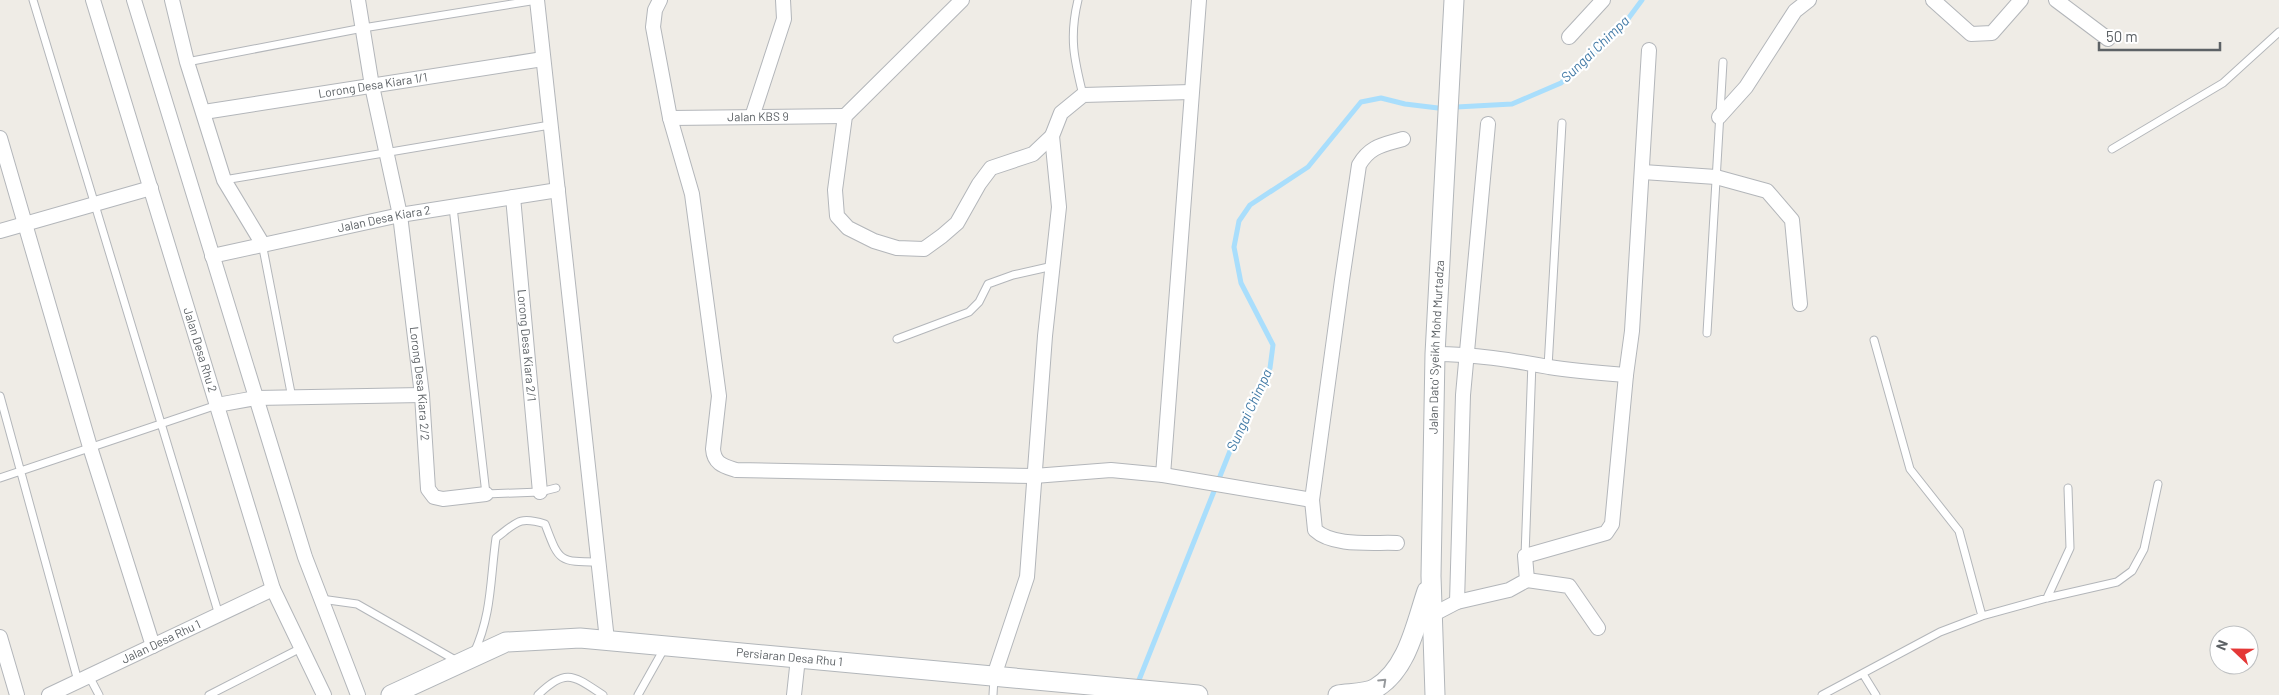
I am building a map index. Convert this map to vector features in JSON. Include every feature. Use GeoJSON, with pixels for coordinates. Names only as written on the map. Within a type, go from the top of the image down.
{"type":"FeatureCollection","features":[{"type":"Feature","properties":{"kind":"main road","name":"Jalan Dato' Syeikh Mohd Murtadza"},"geometry":{"type":"LineString","coordinates":[[1435,695],[1431,576],[1435,354],[1454,0]]}},
{"type":"Feature","properties":{"kind":"main road"},"geometry":{"type":"LineString","coordinates":[[1338,695],[1375,689],[1395,670],[1409,646],[1431,576]]}},
{"type":"Feature","properties":{"kind":"main road","name":"Persiaran Desa Rhu 1"},"geometry":{"type":"LineString","coordinates":[[392,695],[506,642],[580,638],[1198,695]]}},
{"type":"Feature","properties":{"kind":"street","name":"Jalan Desa Rhu 2"},"geometry":{"type":"LineString","coordinates":[[93,0],[273,590],[324,695]]}},
{"type":"Feature","properties":{"kind":"street"},"geometry":{"type":"LineString","coordinates":[[134,0],[256,398],[321,599],[358,695]]}},
{"type":"Feature","properties":{"kind":"street"},"geometry":{"type":"LineString","coordinates":[[172,0],[187,62],[224,180],[262,243]]}},
{"type":"Feature","properties":{"kind":"street","name":"Lorong Desa Kiara 2/2"},"geometry":{"type":"LineString","coordinates":[[358,0],[372,86],[400,215],[422,395],[428,488],[434,497],[443,500],[486,494]]}},
{"type":"Feature","properties":{"kind":"street"},"geometry":{"type":"LineString","coordinates":[[537,0],[607,640]]}},
{"type":"Feature","properties":{"kind":"street"},"geometry":{"type":"LineString","coordinates":[[660,0],[655,10],[653,27],[670,118],[692,194],[718,396],[713,449],[717,462],[736,470],[1034,476],[1111,470],[1163,475],[1312,500]]}},
{"type":"Feature","properties":{"kind":"street"},"geometry":{"type":"LineString","coordinates":[[752,117],[784,19],[783,0]]}},
{"type":"Feature","properties":{"kind":"street"},"geometry":{"type":"LineString","coordinates":[[962,0],[845,116],[835,190],[837,216],[848,228],[874,241],[897,248],[924,248],[942,236],[957,223],[979,184],[991,168],[1033,154],[1052,136],[1061,113],[1083,95],[1191,92]]}},
{"type":"Feature","properties":{"kind":"street"},"geometry":{"type":"LineString","coordinates":[[1163,475],[1199,0]]}},
{"type":"Feature","properties":{"kind":"street"},"geometry":{"type":"LineString","coordinates":[[1569,37],[1603,0]]}},
{"type":"Feature","properties":{"kind":"street"},"geometry":{"type":"LineString","coordinates":[[1719,117],[1746,87],[1794,11],[1809,0]]}},
{"type":"Feature","properties":{"kind":"street"},"geometry":{"type":"LineString","coordinates":[[1933,0],[1971,34],[1992,33],[2021,0]]}},
{"type":"Feature","properties":{"kind":"street"},"geometry":{"type":"LineString","coordinates":[[2056,0],[2108,39]]}},
{"type":"Feature","properties":{"kind":"street"},"geometry":{"type":"LineString","coordinates":[[1527,580],[1525,556],[1606,533],[1612,524],[1632,330],[1649,50]]}},
{"type":"Feature","properties":{"kind":"street","name":"Lorong Desa Kiara 1/1"},"geometry":{"type":"LineString","coordinates":[[204,112],[543,59]]}},
{"type":"Feature","properties":{"kind":"street","name":"Jalan KBS 9"},"geometry":{"type":"LineString","coordinates":[[670,118],[845,116]]}},
{"type":"Feature","properties":{"kind":"street"},"geometry":{"type":"LineString","coordinates":[[1456,602],[1463,395],[1488,124]]}},
{"type":"Feature","properties":{"kind":"street"},"geometry":{"type":"LineString","coordinates":[[994,676],[1028,577],[1034,476],[1059,207],[1052,136]]}},
{"type":"Feature","properties":{"kind":"street"},"geometry":{"type":"LineString","coordinates":[[0,138],[90,448],[153,646]]}},
{"type":"Feature","properties":{"kind":"street"},"geometry":{"type":"LineString","coordinates":[[1397,543],[1336,541],[1323,537],[1316,530],[1312,500],[1359,165],[1366,154],[1378,147],[1403,140]]}},
{"type":"Feature","properties":{"kind":"street"},"geometry":{"type":"LineString","coordinates":[[1643,172],[1716,177],[1767,191],[1792,220],[1800,304]]}},
{"type":"Feature","properties":{"kind":"street"},"geometry":{"type":"LineString","coordinates":[[0,231],[151,188]]}},
{"type":"Feature","properties":{"kind":"street","name":"Jalan Desa Kiara 2"},"geometry":{"type":"LineString","coordinates":[[212,256],[262,243],[400,215],[558,190]]}},
{"type":"Feature","properties":{"kind":"street","name":"Lorong Desa Kiara 2/1"},"geometry":{"type":"LineString","coordinates":[[513,197],[540,492]]}},
{"type":"Feature","properties":{"kind":"street"},"geometry":{"type":"LineString","coordinates":[[1435,354],[1468,354],[1532,362],[1548,367],[1626,375]]}},
{"type":"Feature","properties":{"kind":"street"},"geometry":{"type":"LineString","coordinates":[[217,405],[256,398],[422,395]]}},
{"type":"Feature","properties":{"kind":"street"},"geometry":{"type":"LineString","coordinates":[[1432,615],[1456,602],[1509,590],[1527,580],[1569,586],[1598,628]]}},
{"type":"Feature","properties":{"kind":"street","name":"Jalan Desa Rhu 1"},"geometry":{"type":"LineString","coordinates":[[49,695],[273,590]]}},
{"type":"Feature","properties":{"kind":"street"},"geometry":{"type":"LineString","coordinates":[[0,638],[17,695]]}},
{"type":"Feature","properties":{"kind":"street"},"geometry":{"type":"LineString","coordinates":[[794,695],[798,658]]}},
{"type":"Feature","properties":{"kind":"lane"},"geometry":{"type":"LineString","coordinates":[[33,0],[219,615]]}},
{"type":"Feature","properties":{"kind":"lane"},"geometry":{"type":"LineString","coordinates":[[187,62],[362,28],[537,0]]}},
{"type":"Feature","properties":{"kind":"lane"},"geometry":{"type":"LineString","coordinates":[[1078,0],[1072,25],[1074,61],[1083,95]]}},
{"type":"Feature","properties":{"kind":"lane"},"geometry":{"type":"LineString","coordinates":[[2112,149],[2223,83],[2279,32]]}},
{"type":"Feature","properties":{"kind":"lane"},"geometry":{"type":"LineString","coordinates":[[1707,333],[1723,62]]}},
{"type":"Feature","properties":{"kind":"lane"},"geometry":{"type":"LineString","coordinates":[[1548,367],[1562,123]]}},
{"type":"Feature","properties":{"kind":"lane"},"geometry":{"type":"LineString","coordinates":[[224,180],[550,125]]}},
{"type":"Feature","properties":{"kind":"lane"},"geometry":{"type":"LineString","coordinates":[[453,207],[486,494],[540,492],[556,488]]}},
{"type":"Feature","properties":{"kind":"lane"},"geometry":{"type":"LineString","coordinates":[[262,243],[292,398]]}},
{"type":"Feature","properties":{"kind":"lane"},"geometry":{"type":"LineString","coordinates":[[897,338],[969,312],[979,302],[988,284],[1013,275],[1053,266]]}},
{"type":"Feature","properties":{"kind":"lane"},"geometry":{"type":"LineString","coordinates":[[1874,340],[1910,469],[1959,531],[1982,616]]}},
{"type":"Feature","properties":{"kind":"lane"},"geometry":{"type":"LineString","coordinates":[[1525,556],[1532,362]]}},
{"type":"Feature","properties":{"kind":"lane"},"geometry":{"type":"LineString","coordinates":[[0,396],[20,471],[84,679],[99,695]]}},
{"type":"Feature","properties":{"kind":"lane"},"geometry":{"type":"LineString","coordinates":[[0,478],[217,405]]}},
{"type":"Feature","properties":{"kind":"lane"},"geometry":{"type":"LineString","coordinates":[[1822,695],[1940,632],[1982,616],[2047,598],[2117,582],[2132,571],[2144,549],[2158,484]]}},
{"type":"Feature","properties":{"kind":"lane"},"geometry":{"type":"LineString","coordinates":[[2047,598],[2070,548],[2068,488]]}},
{"type":"Feature","properties":{"kind":"lane"},"geometry":{"type":"LineString","coordinates":[[321,599],[357,604],[466,660],[484,630],[491,591],[496,538],[514,524],[528,519],[546,524],[556,553],[570,562],[598,562]]}},
{"type":"Feature","properties":{"kind":"lane"},"geometry":{"type":"LineString","coordinates":[[638,695],[666,646]]}},
{"type":"Feature","properties":{"kind":"lane"},"geometry":{"type":"LineString","coordinates":[[209,695],[302,648]]}},
{"type":"Feature","properties":{"kind":"lane"},"geometry":{"type":"LineString","coordinates":[[1863,674],[1876,695]]}},
{"type":"Feature","properties":{"kind":"lane"},"geometry":{"type":"LineString","coordinates":[[993,695],[994,676]]}},
{"type":"Feature","properties":{"kind":"lane"},"geometry":{"type":"LineString","coordinates":[[538,695],[559,678],[575,677],[603,695]]}},
{"type":"Feature","properties":{"kind":"waterway","name":"Sungai Chimpa"},"geometry":{"type":"LineString","coordinates":[[1137,685],[1232,446],[1270,368],[1273,345],[1241,283],[1234,247],[1239,221],[1250,205],[1308,167],[1361,102],[1381,98],[1405,104],[1438,108],[1512,104],[1561,83],[1622,27],[1642,0]]}}]}
